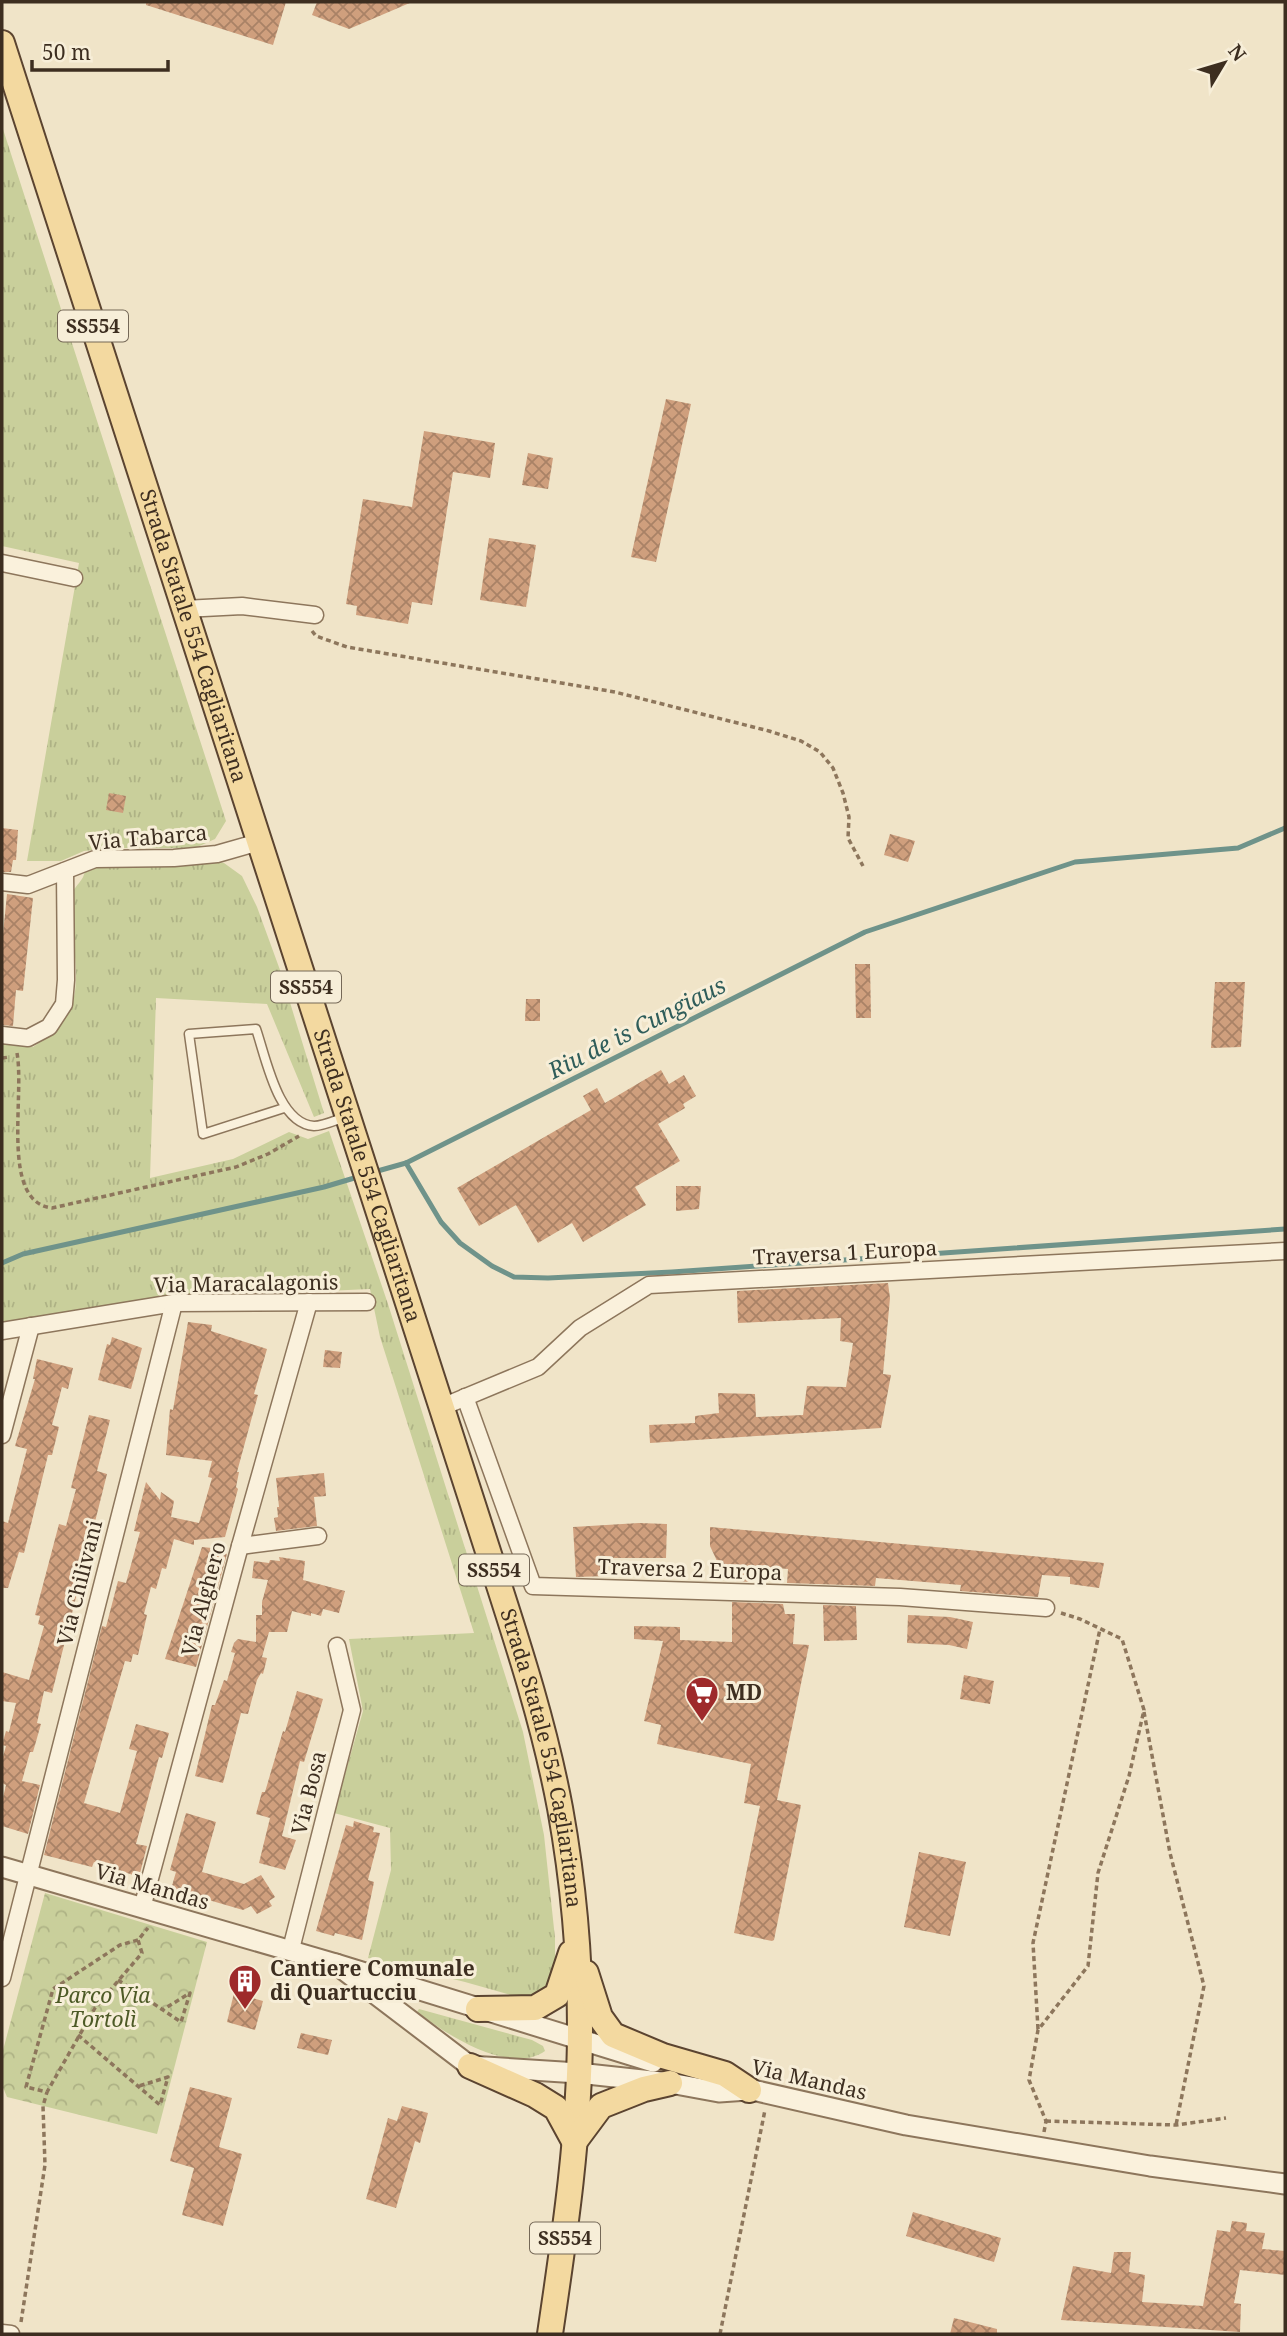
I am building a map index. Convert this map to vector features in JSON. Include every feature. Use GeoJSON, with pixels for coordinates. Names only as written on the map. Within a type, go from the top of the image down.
{"type":"FeatureCollection","features":[{"type":"Feature","properties":{"kind":"main road","name":"Strada Statale 554 Cagliaritana"},"geometry":{"type":"LineString","coordinates":[[2,43],[442,1407],[516,1640],[553,1775],[576,1939],[580,2040],[568,2218],[550,2334]]}},
{"type":"Feature","properties":{"kind":"main road"},"geometry":{"type":"LineString","coordinates":[[478,2009],[535,2008],[557,1995],[576,1939]]}},
{"type":"Feature","properties":{"kind":"main road"},"geometry":{"type":"LineString","coordinates":[[576,1939],[600,2017],[613,2035],[663,2056],[724,2074],[759,2092]]}},
{"type":"Feature","properties":{"kind":"main road"},"geometry":{"type":"LineString","coordinates":[[470,2066],[535,2095],[556,2108],[575,2142],[601,2106],[643,2089],[670,2083]]}},
{"type":"Feature","properties":{"kind":"street"},"geometry":{"type":"LineString","coordinates":[[2,563],[74,578]]}},
{"type":"Feature","properties":{"kind":"street"},"geometry":{"type":"LineString","coordinates":[[184,609],[242,606],[314,615]]}},
{"type":"Feature","properties":{"kind":"street","name":"Via Tabarca"},"geometry":{"type":"LineString","coordinates":[[2,882],[28,885],[95,859],[206,855],[259,842]]}},
{"type":"Feature","properties":{"kind":"street"},"geometry":{"type":"LineString","coordinates":[[15,1037],[48,1027],[64,1004],[65,871]]}},
{"type":"Feature","properties":{"kind":"street","name":"Traversa 1 Europa"},"geometry":{"type":"LineString","coordinates":[[442,1407],[538,1367],[580,1328],[649,1284],[1285,1251]]}},
{"type":"Feature","properties":{"kind":"street","name":"Via Alghero"},"geometry":{"type":"LineString","coordinates":[[151,1911],[240,1546],[309,1302]]}},
{"type":"Feature","properties":{"kind":"street","name":"Via Maracalagonis"},"geometry":{"type":"LineString","coordinates":[[2,1331],[174,1303],[367,1303]]}},
{"type":"Feature","properties":{"kind":"street","name":"Via Chilivani"},"geometry":{"type":"LineString","coordinates":[[2,1978],[174,1303]]}},
{"type":"Feature","properties":{"kind":"street"},"geometry":{"type":"LineString","coordinates":[[2,1435],[30,1326]]}},
{"type":"Feature","properties":{"kind":"street","name":"Traversa 2 Europa"},"geometry":{"type":"LineString","coordinates":[[465,1397],[533,1586],[901,1597],[1046,1608]]}},
{"type":"Feature","properties":{"kind":"street"},"geometry":{"type":"LineString","coordinates":[[240,1546],[318,1536]]}},
{"type":"Feature","properties":{"kind":"street","name":"Via Bosa"},"geometry":{"type":"LineString","coordinates":[[291,1950],[352,1710],[337,1646]]}},
{"type":"Feature","properties":{"kind":"street","name":"Via Mandas"},"geometry":{"type":"LineString","coordinates":[[2,1867],[291,1950],[580,2040],[759,2092],[906,2125],[1042,2149],[1285,2184]]}},
{"type":"Feature","properties":{"kind":"street"},"geometry":{"type":"LineString","coordinates":[[336,1964],[470,2066],[578,2073],[670,2083],[719,2092],[759,2092]]}},
{"type":"Feature","properties":{"kind":"street"},"geometry":{"type":"LineString","coordinates":[[2,2333],[11,2334]]}},
{"type":"Feature","properties":{"kind":"lane"},"geometry":{"type":"LineString","coordinates":[[284,1108],[203,1135],[189,1034],[256,1029],[284,1108],[299,1123],[316,1126],[351,1124]]}},
{"type":"Feature","properties":{"kind":"path"},"geometry":{"type":"LineString","coordinates":[[293,613],[316,636],[347,647],[615,692],[801,741],[820,752],[833,768],[849,817],[848,838],[854,854],[863,866]]}},
{"type":"Feature","properties":{"kind":"path"},"geometry":{"type":"LineString","coordinates":[[12,1130],[19,1060],[15,1037]]}},
{"type":"Feature","properties":{"kind":"path"},"geometry":{"type":"LineString","coordinates":[[2,1058],[10,1057]]}},
{"type":"Feature","properties":{"kind":"path"},"geometry":{"type":"LineString","coordinates":[[29,1202],[39,1207],[52,1208],[236,1167],[268,1154],[304,1133],[308,1125]]}},
{"type":"Feature","properties":{"kind":"path"},"geometry":{"type":"LineString","coordinates":[[1046,1608],[1080,1619],[1122,1639],[1144,1710],[1170,1853],[1203,1986],[1176,2125]]}},
{"type":"Feature","properties":{"kind":"path"},"geometry":{"type":"LineString","coordinates":[[1042,2149],[1046,2120],[1029,2080],[1038,2030],[1033,1943],[1100,1629]]}},
{"type":"Feature","properties":{"kind":"path"},"geometry":{"type":"LineString","coordinates":[[1038,2030],[1088,1966],[1098,1873],[1129,1776],[1144,1710]]}},
{"type":"Feature","properties":{"kind":"path"},"geometry":{"type":"LineString","coordinates":[[19,2334],[45,2165],[43,2106],[47,2092],[95,2008],[142,1953],[138,1940],[151,1911]]}},
{"type":"Feature","properties":{"kind":"path"},"geometry":{"type":"LineString","coordinates":[[47,2092],[26,2087],[53,1989],[120,1945],[138,1940]]}},
{"type":"Feature","properties":{"kind":"path"},"geometry":{"type":"LineString","coordinates":[[118,1980],[181,2022],[190,1993],[164,2009]]}},
{"type":"Feature","properties":{"kind":"path"},"geometry":{"type":"LineString","coordinates":[[78,2035],[160,2105],[168,2077],[139,2086]]}},
{"type":"Feature","properties":{"kind":"path"},"geometry":{"type":"LineString","coordinates":[[720,2334],[759,2092]]}},
{"type":"Feature","properties":{"kind":"path"},"geometry":{"type":"LineString","coordinates":[[1046,2120],[1176,2125],[1226,2118]]}},
{"type":"Feature","properties":{"kind":"green space"},"geometry":{"type":"Polygon","coordinates":[[[2,126],[226,821],[215,839],[195,848],[114,848],[84,851],[61,861],[27,861],[79,563],[2,546],[2,126]]]}},
{"type":"Feature","properties":{"kind":"green space"},"geometry":{"type":"Polygon","coordinates":[[[224,863],[242,876],[257,907],[280,970],[324,1113],[314,1117],[267,1004],[156,998],[150,1178],[233,1159],[289,1132],[308,1139],[329,1131],[388,1304],[523,1732],[544,1835],[555,1938],[555,1977],[547,1989],[532,2001],[368,1958],[391,1870],[390,1828],[334,1813],[363,1711],[349,1639],[474,1633],[380,1337],[370,1289],[171,1298],[2,1323],[2,1042],[33,1047],[50,1034],[70,1009],[76,981],[71,898],[85,870],[100,864],[224,863]]]}},
{"type":"Feature","properties":{"kind":"green space","name":"Parco Via Tortolì"},"geometry":{"type":"Polygon","coordinates":[[[45,1893],[207,1942],[157,2134],[7,2097],[2,2085],[2,2054],[45,1893]]]}},
{"type":"Feature","properties":{"kind":"green space"},"geometry":{"type":"Polygon","coordinates":[[[419,2009],[532,2040],[543,2046],[545,2051],[514,2059],[478,2049],[444,2031],[417,2012],[419,2009]]]}},
{"type":"Feature","properties":{"kind":"building"},"geometry":{"type":"Polygon","coordinates":[[[146,2],[286,2],[273,45],[146,5],[146,2]]]}},
{"type":"Feature","properties":{"kind":"building"},"geometry":{"type":"Polygon","coordinates":[[[317,2],[412,2],[349,29],[312,15],[317,2]]]}},
{"type":"Feature","properties":{"kind":"building"},"geometry":{"type":"Polygon","coordinates":[[[666,399],[691,404],[656,562],[631,557],[666,399]]]}},
{"type":"Feature","properties":{"kind":"building"},"geometry":{"type":"Polygon","coordinates":[[[424,431],[495,443],[490,478],[453,472],[432,605],[412,602],[408,624],[356,615],[357,606],[346,604],[363,499],[412,507],[424,431]]]}},
{"type":"Feature","properties":{"kind":"building"},"geometry":{"type":"Polygon","coordinates":[[[528,453],[553,458],[548,489],[522,485],[528,453]]]}},
{"type":"Feature","properties":{"kind":"building"},"geometry":{"type":"Polygon","coordinates":[[[489,538],[536,545],[526,607],[480,600],[489,538]]]}},
{"type":"Feature","properties":{"kind":"building"},"geometry":{"type":"Polygon","coordinates":[[[109,793],[126,796],[123,813],[106,810],[109,793]]]}},
{"type":"Feature","properties":{"kind":"building"},"geometry":{"type":"Polygon","coordinates":[[[2,828],[18,830],[16,860],[13,860],[11,872],[2,872],[2,828]]]}},
{"type":"Feature","properties":{"kind":"building"},"geometry":{"type":"Polygon","coordinates":[[[890,834],[915,841],[908,862],[884,855],[890,834]]]}},
{"type":"Feature","properties":{"kind":"building"},"geometry":{"type":"Polygon","coordinates":[[[7,894],[33,898],[23,991],[16,990],[13,1026],[2,1025],[2,944],[7,894]]]}},
{"type":"Feature","properties":{"kind":"building"},"geometry":{"type":"Polygon","coordinates":[[[855,964],[870,964],[871,1018],[856,1018],[855,964]]]}},
{"type":"Feature","properties":{"kind":"building"},"geometry":{"type":"Polygon","coordinates":[[[1215,982],[1245,982],[1241,1047],[1211,1048],[1215,982]]]}},
{"type":"Feature","properties":{"kind":"building"},"geometry":{"type":"Polygon","coordinates":[[[526,999],[540,999],[540,1021],[525,1021],[526,999]]]}},
{"type":"Feature","properties":{"kind":"building"},"geometry":{"type":"Polygon","coordinates":[[[661,1070],[669,1084],[684,1075],[696,1096],[683,1104],[685,1108],[658,1124],[680,1161],[635,1187],[646,1205],[583,1242],[572,1223],[538,1243],[516,1205],[479,1226],[457,1188],[591,1110],[583,1096],[597,1088],[605,1103],[661,1070]]]}},
{"type":"Feature","properties":{"kind":"building"},"geometry":{"type":"Polygon","coordinates":[[[676,1186],[701,1186],[699,1209],[676,1211],[676,1186]]]}},
{"type":"Feature","properties":{"kind":"building"},"geometry":{"type":"Polygon","coordinates":[[[888,1283],[890,1298],[883,1374],[891,1375],[881,1428],[650,1443],[649,1425],[695,1423],[695,1416],[719,1413],[718,1393],[755,1394],[756,1417],[803,1415],[807,1386],[846,1387],[853,1343],[840,1341],[841,1318],[738,1323],[737,1291],[888,1283]]]}},
{"type":"Feature","properties":{"kind":"building"},"geometry":{"type":"Polygon","coordinates":[[[188,1322],[212,1325],[211,1331],[267,1349],[254,1394],[258,1395],[237,1472],[238,1489],[225,1537],[194,1540],[194,1545],[174,1539],[166,1569],[162,1568],[156,1589],[151,1587],[138,1655],[133,1654],[131,1662],[125,1661],[84,1803],[120,1813],[137,1751],[129,1749],[136,1724],[169,1733],[162,1758],[159,1757],[136,1844],[147,1846],[139,1877],[94,1862],[92,1867],[44,1855],[102,1626],[106,1627],[118,1581],[126,1583],[140,1532],[134,1531],[146,1482],[160,1500],[161,1492],[174,1501],[171,1517],[199,1523],[212,1478],[208,1477],[212,1461],[166,1455],[170,1409],[173,1410],[188,1322]]]}},
{"type":"Feature","properties":{"kind":"building"},"geometry":{"type":"Polygon","coordinates":[[[112,1337],[142,1348],[131,1389],[98,1380],[107,1344],[110,1345],[112,1337]]]}},
{"type":"Feature","properties":{"kind":"building"},"geometry":{"type":"Polygon","coordinates":[[[325,1350],[342,1352],[340,1368],[323,1367],[325,1350]]]}},
{"type":"Feature","properties":{"kind":"building"},"geometry":{"type":"Polygon","coordinates":[[[37,1359],[73,1368],[68,1389],[62,1387],[52,1425],[59,1427],[52,1455],[48,1455],[24,1553],[19,1552],[8,1588],[2,1588],[2,1521],[8,1523],[27,1449],[15,1446],[35,1379],[37,1359]]]}},
{"type":"Feature","properties":{"kind":"building"},"geometry":{"type":"Polygon","coordinates":[[[89,1415],[110,1420],[97,1471],[107,1474],[52,1693],[44,1691],[37,1723],[41,1724],[22,1781],[40,1785],[28,1834],[2,1826],[2,1802],[6,1785],[2,1783],[2,1760],[6,1746],[2,1745],[6,1731],[9,1732],[16,1703],[2,1701],[2,1672],[29,1680],[44,1626],[38,1624],[40,1616],[35,1615],[59,1524],[66,1526],[76,1489],[71,1488],[89,1415]]]}},
{"type":"Feature","properties":{"kind":"building"},"geometry":{"type":"Polygon","coordinates":[[[324,1473],[326,1496],[314,1497],[317,1526],[276,1531],[274,1518],[278,1517],[279,1507],[276,1478],[324,1473]]]}},
{"type":"Feature","properties":{"kind":"building"},"geometry":{"type":"Polygon","coordinates":[[[667,1524],[666,1558],[608,1558],[608,1576],[576,1577],[573,1527],[667,1524]]]}},
{"type":"Feature","properties":{"kind":"building"},"geometry":{"type":"Polygon","coordinates":[[[710,1527],[1104,1563],[1099,1588],[1070,1584],[1070,1577],[1042,1575],[1038,1597],[960,1591],[961,1585],[876,1578],[875,1586],[787,1583],[788,1569],[755,1566],[753,1582],[732,1581],[732,1578],[725,1578],[710,1546],[710,1527]]]}},
{"type":"Feature","properties":{"kind":"building"},"geometry":{"type":"Polygon","coordinates":[[[202,1547],[222,1549],[221,1552],[227,1554],[196,1667],[165,1659],[202,1547]]]}},
{"type":"Feature","properties":{"kind":"building"},"geometry":{"type":"Polygon","coordinates":[[[279,1557],[305,1561],[303,1580],[345,1591],[339,1613],[323,1609],[321,1616],[311,1613],[311,1616],[292,1611],[287,1632],[269,1632],[262,1657],[267,1658],[263,1674],[261,1673],[257,1680],[248,1714],[241,1713],[223,1783],[195,1776],[212,1705],[215,1705],[224,1680],[227,1681],[235,1653],[231,1652],[234,1643],[238,1639],[256,1642],[256,1615],[262,1615],[262,1602],[268,1580],[252,1578],[254,1561],[269,1563],[270,1560],[280,1561],[279,1557]]]}},
{"type":"Feature","properties":{"kind":"building"},"geometry":{"type":"Polygon","coordinates":[[[732,1602],[783,1604],[785,1614],[795,1614],[793,1644],[809,1645],[777,1800],[801,1805],[772,1941],[734,1933],[760,1806],[744,1803],[751,1764],[657,1744],[661,1725],[644,1721],[663,1641],[634,1639],[634,1626],[680,1627],[680,1640],[732,1642],[732,1602]]]}},
{"type":"Feature","properties":{"kind":"building"},"geometry":{"type":"Polygon","coordinates":[[[823,1605],[856,1606],[857,1640],[824,1641],[823,1605]]]}},
{"type":"Feature","properties":{"kind":"building"},"geometry":{"type":"Polygon","coordinates":[[[908,1615],[950,1617],[973,1622],[967,1649],[949,1645],[907,1643],[908,1615]]]}},
{"type":"Feature","properties":{"kind":"building"},"geometry":{"type":"Polygon","coordinates":[[[964,1675],[994,1681],[990,1704],[960,1699],[964,1675]]]}},
{"type":"Feature","properties":{"kind":"building"},"geometry":{"type":"Polygon","coordinates":[[[297,1691],[323,1699],[304,1762],[300,1761],[282,1836],[296,1840],[285,1870],[259,1863],[270,1818],[256,1814],[297,1691]]]}},
{"type":"Feature","properties":{"kind":"building"},"geometry":{"type":"Polygon","coordinates":[[[186,1813],[216,1822],[202,1872],[244,1884],[261,1875],[275,1897],[269,1901],[272,1906],[257,1914],[251,1906],[243,1910],[171,1889],[176,1872],[170,1870],[186,1813]]]}},
{"type":"Feature","properties":{"kind":"building"},"geometry":{"type":"Polygon","coordinates":[[[354,1821],[374,1827],[373,1832],[380,1833],[368,1880],[374,1882],[362,1940],[316,1931],[346,1825],[353,1827],[354,1821]]]}},
{"type":"Feature","properties":{"kind":"building"},"geometry":{"type":"Polygon","coordinates":[[[919,1852],[966,1862],[950,1936],[904,1927],[919,1852]]]}},
{"type":"Feature","properties":{"kind":"building","name":"Cantiere Comunale di Quartucciu"},"geometry":{"type":"Polygon","coordinates":[[[234,1993],[263,2001],[255,2030],[227,2022],[234,1993]]]}},
{"type":"Feature","properties":{"kind":"building"},"geometry":{"type":"Polygon","coordinates":[[[301,2033],[332,2040],[328,2055],[297,2048],[301,2033]]]}},
{"type":"Feature","properties":{"kind":"building"},"geometry":{"type":"Polygon","coordinates":[[[190,2087],[232,2098],[219,2147],[242,2154],[223,2226],[182,2215],[194,2168],[170,2161],[190,2087]]]}},
{"type":"Feature","properties":{"kind":"building"},"geometry":{"type":"Polygon","coordinates":[[[402,2106],[428,2113],[420,2143],[415,2141],[396,2208],[366,2199],[388,2118],[397,2121],[402,2106]]]}},
{"type":"Feature","properties":{"kind":"building"},"geometry":{"type":"Polygon","coordinates":[[[913,2212],[1001,2238],[994,2262],[906,2236],[913,2212]]]}},
{"type":"Feature","properties":{"kind":"building"},"geometry":{"type":"Polygon","coordinates":[[[1232,2221],[1247,2223],[1246,2231],[1265,2233],[1262,2249],[1285,2251],[1285,2275],[1240,2270],[1234,2303],[1241,2304],[1240,2332],[1061,2320],[1073,2266],[1111,2273],[1114,2252],[1131,2252],[1129,2272],[1145,2275],[1142,2302],[1203,2306],[1217,2230],[1230,2232],[1232,2221]]]}},
{"type":"Feature","properties":{"kind":"building"},"geometry":{"type":"Polygon","coordinates":[[[954,2318],[997,2329],[997,2334],[950,2334],[954,2318]]]}},
{"type":"Feature","properties":{"kind":"waterway","name":"Riu de is Cungiaus"},"geometry":{"type":"LineString","coordinates":[[374,1172],[406,1163],[865,932],[1075,862],[1238,848],[1285,828]]}},
{"type":"Feature","properties":{"kind":"waterway"},"geometry":{"type":"LineString","coordinates":[[406,1163],[441,1222],[460,1243],[492,1266],[514,1277],[672,1272],[1285,1229]]}},
{"type":"Feature","properties":{"kind":"waterway","name":"Riu de is Cungiaus"},"geometry":{"type":"LineString","coordinates":[[2,1263],[23,1254],[324,1187],[361,1176]]}},
{"type":"Feature","properties":{"kind":"place","name":"MD"},"geometry":{"type":"Point","coordinates":[702,1723]}},
{"type":"Feature","properties":{"kind":"place","name":"Cantiere Comunale di Quartucciu"},"geometry":{"type":"Point","coordinates":[245,2011]}}]}
